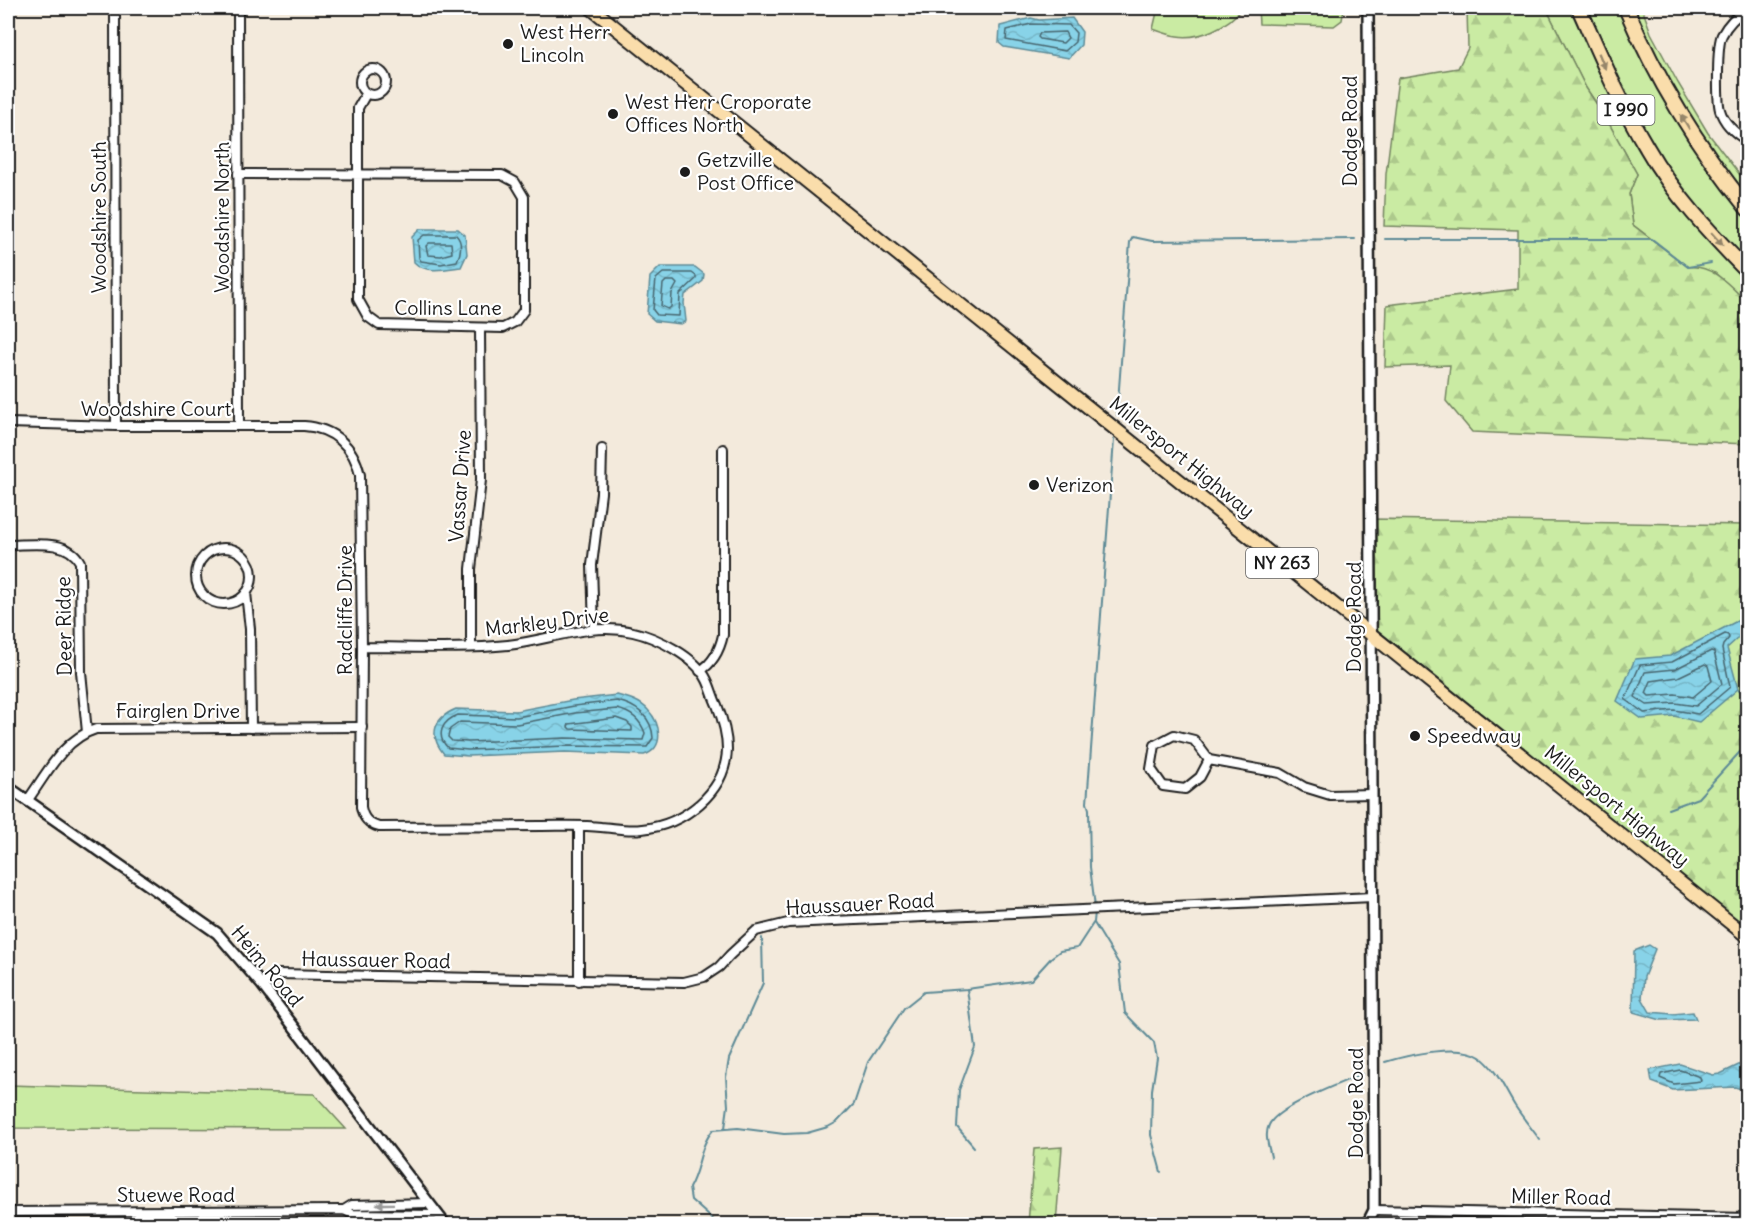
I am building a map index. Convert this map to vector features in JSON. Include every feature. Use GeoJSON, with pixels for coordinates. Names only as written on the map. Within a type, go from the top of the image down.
{"type":"FeatureCollection","features":[{"type":"Feature","properties":{"kind":"highway","name":"I 990"},"geometry":{"type":"LineString","coordinates":[[1580,8],[1610,80],[1647,150],[1687,206],[1748,272]]}},
{"type":"Feature","properties":{"kind":"highway","name":"I 990"},"geometry":{"type":"LineString","coordinates":[[1626,8],[1645,52],[1682,118],[1717,171],[1748,209]]}},
{"type":"Feature","properties":{"kind":"main road","name":"Millersport Highway"},"geometry":{"type":"LineString","coordinates":[[591,8],[1748,937]]}},
{"type":"Feature","properties":{"kind":"street","name":"Woodshire South"},"geometry":{"type":"LineString","coordinates":[[115,8],[116,426]]}},
{"type":"Feature","properties":{"kind":"street","name":"Woodshire North"},"geometry":{"type":"LineString","coordinates":[[238,8],[239,426]]}},
{"type":"Feature","properties":{"kind":"street","name":"Dodge Road"},"geometry":{"type":"LineString","coordinates":[[1367,1224],[1374,1210],[1368,8]]}},
{"type":"Feature","properties":{"kind":"street"},"geometry":{"type":"LineString","coordinates":[[1748,8],[1735,16],[1720,37],[1718,63],[1720,110],[1734,133],[1748,141]]}},
{"type":"Feature","properties":{"kind":"street"},"geometry":{"type":"LineString","coordinates":[[358,174],[358,108],[366,94]]}},
{"type":"Feature","properties":{"kind":"street","name":"Collins Lane"},"geometry":{"type":"LineString","coordinates":[[238,174],[358,174],[502,174],[515,182],[524,197],[524,310],[515,322],[503,328],[480,328],[379,324],[368,317],[358,299],[358,174]]}},
{"type":"Feature","properties":{"kind":"street","name":"Vassar Drive"},"geometry":{"type":"LineString","coordinates":[[471,647],[471,569],[481,480],[480,328]]}},
{"type":"Feature","properties":{"kind":"street","name":"Woodshire Court"},"geometry":{"type":"LineString","coordinates":[[8,423],[116,426],[304,426]]}},
{"type":"Feature","properties":{"kind":"street","name":"Radcliffe Drive"},"geometry":{"type":"LineString","coordinates":[[304,426],[323,429],[340,438],[348,447],[360,475],[361,807],[369,826],[579,826]]}},
{"type":"Feature","properties":{"kind":"street"},"geometry":{"type":"LineString","coordinates":[[594,629],[592,565],[601,493],[602,449]]}},
{"type":"Feature","properties":{"kind":"street"},"geometry":{"type":"LineString","coordinates":[[700,670],[708,666],[718,650],[723,635],[723,449]]}},
{"type":"Feature","properties":{"kind":"street","name":"Deer Ridge"},"geometry":{"type":"LineString","coordinates":[[8,545],[59,546],[72,551],[80,562],[81,672],[87,732]]}},
{"type":"Feature","properties":{"kind":"street"},"geometry":{"type":"LineString","coordinates":[[246,593],[232,603],[214,602],[207,598],[201,591],[197,574],[203,558],[211,552],[229,549],[246,558],[250,566],[251,585],[246,593],[250,629],[251,728]]}},
{"type":"Feature","properties":{"kind":"street","name":"Markley Drive"},"geometry":{"type":"LineString","coordinates":[[362,647],[508,645],[594,629],[620,629],[650,637],[678,651],[707,679],[724,723],[727,737],[726,762],[717,783],[690,812],[656,827],[627,830],[579,826]]}},
{"type":"Feature","properties":{"kind":"street","name":"Fairglen Drive"},"geometry":{"type":"LineString","coordinates":[[87,732],[106,728],[362,727]]}},
{"type":"Feature","properties":{"kind":"street"},"geometry":{"type":"LineString","coordinates":[[27,801],[66,747],[87,732]]}},
{"type":"Feature","properties":{"kind":"street"},"geometry":{"type":"LineString","coordinates":[[1209,760],[1200,777],[1185,789],[1162,786],[1151,769],[1155,745],[1174,735],[1194,740],[1209,760],[1280,774],[1304,787],[1330,795],[1372,794]]}},
{"type":"Feature","properties":{"kind":"street","name":"Heim Road"},"geometry":{"type":"LineString","coordinates":[[8,787],[217,933],[262,985],[445,1224]]}},
{"type":"Feature","properties":{"kind":"street"},"geometry":{"type":"LineString","coordinates":[[579,826],[579,981]]}},
{"type":"Feature","properties":{"kind":"street","name":"Haussauer Road"},"geometry":{"type":"LineString","coordinates":[[262,985],[277,974],[684,982],[704,977],[719,967],[756,931],[788,922],[1373,897]]}},
{"type":"Feature","properties":{"kind":"street","name":"Stuewe Road"},"geometry":{"type":"LineString","coordinates":[[344,1210],[352,1205],[428,1203]]}},
{"type":"Feature","properties":{"kind":"street","name":"Stuewe Road"},"geometry":{"type":"LineString","coordinates":[[8,1212],[344,1210],[352,1214],[438,1215]]}},
{"type":"Feature","properties":{"kind":"street","name":"Miller Road"},"geometry":{"type":"LineString","coordinates":[[1374,1210],[1648,1220],[1748,1218]]}},
{"type":"Feature","properties":{"kind":"green space"},"geometry":{"type":"Polygon","coordinates":[[[1158,8],[1242,8],[1222,26],[1204,34],[1186,37],[1153,29],[1158,8]]]}},
{"type":"Feature","properties":{"kind":"green space"},"geometry":{"type":"Polygon","coordinates":[[[1258,8],[1344,8],[1342,20],[1334,26],[1259,24],[1258,8]]]}},
{"type":"Feature","properties":{"kind":"green space"},"geometry":{"type":"Polygon","coordinates":[[[1467,8],[1546,8],[1586,88],[1637,174],[1629,194],[1633,225],[1688,267],[1706,269],[1721,278],[1747,302],[1747,444],[1472,432],[1446,401],[1450,365],[1385,367],[1387,305],[1518,289],[1518,230],[1384,226],[1386,174],[1398,78],[1458,68],[1468,48],[1467,8]]]}},
{"type":"Feature","properties":{"kind":"green space"},"geometry":{"type":"Polygon","coordinates":[[[1546,8],[1642,8],[1651,33],[1678,83],[1708,133],[1747,184],[1747,302],[1715,273],[1688,267],[1633,225],[1629,194],[1637,174],[1603,113],[1586,88],[1546,8]]]}},
{"type":"Feature","properties":{"kind":"green space"},"geometry":{"type":"Polygon","coordinates":[[[1371,519],[1747,525],[1747,937],[1372,636],[1371,519]]]}},
{"type":"Feature","properties":{"kind":"green space"},"geometry":{"type":"Polygon","coordinates":[[[8,1085],[314,1094],[346,1129],[8,1128],[8,1085]]]}},
{"type":"Feature","properties":{"kind":"green space"},"geometry":{"type":"Polygon","coordinates":[[[1062,1147],[1056,1224],[1028,1224],[1034,1149],[1062,1147]]]}},
{"type":"Feature","properties":{"kind":"water"},"geometry":{"type":"Polygon","coordinates":[[[1031,18],[1039,20],[1072,18],[1082,32],[1081,45],[1069,58],[1004,47],[999,43],[1000,26],[1031,18]]]}},
{"type":"Feature","properties":{"kind":"water"},"geometry":{"type":"Polygon","coordinates":[[[420,229],[458,229],[465,235],[467,254],[461,267],[430,269],[414,262],[412,237],[420,229]]]}},
{"type":"Feature","properties":{"kind":"water"},"geometry":{"type":"Polygon","coordinates":[[[660,267],[695,267],[704,274],[703,281],[685,295],[686,321],[681,324],[655,321],[647,314],[650,277],[660,267]]]}},
{"type":"Feature","properties":{"kind":"water"},"geometry":{"type":"Polygon","coordinates":[[[1741,619],[1747,624],[1747,630],[1727,648],[1738,689],[1699,722],[1674,716],[1642,719],[1617,701],[1635,659],[1670,656],[1741,619]]]}},
{"type":"Feature","properties":{"kind":"water"},"geometry":{"type":"Polygon","coordinates":[[[617,695],[638,702],[645,707],[656,722],[658,741],[651,752],[644,755],[565,752],[468,756],[444,754],[436,740],[438,722],[456,709],[516,711],[573,700],[617,695]]]}},
{"type":"Feature","properties":{"kind":"water"},"geometry":{"type":"Polygon","coordinates":[[[1649,945],[1655,949],[1644,977],[1642,998],[1650,1012],[1673,1014],[1693,1012],[1696,1019],[1661,1020],[1633,1012],[1634,951],[1649,945]]]}},
{"type":"Feature","properties":{"kind":"water"},"geometry":{"type":"Polygon","coordinates":[[[1747,1061],[1747,1091],[1735,1087],[1673,1090],[1652,1082],[1650,1070],[1680,1064],[1713,1075],[1747,1061]]]}},
{"type":"Feature","properties":{"kind":"waterway"},"geometry":{"type":"LineString","coordinates":[[1117,415],[1130,242],[1133,237],[1152,241],[1355,239]]}},
{"type":"Feature","properties":{"kind":"waterway"},"geometry":{"type":"LineString","coordinates":[[1385,239],[1652,239],[1688,267],[1711,263]]}},
{"type":"Feature","properties":{"kind":"waterway"},"geometry":{"type":"LineString","coordinates":[[1742,247],[1748,245]]}},
{"type":"Feature","properties":{"kind":"waterway"},"geometry":{"type":"LineString","coordinates":[[1095,907],[1090,867],[1087,803],[1114,440]]}},
{"type":"Feature","properties":{"kind":"waterway"},"geometry":{"type":"LineString","coordinates":[[1738,689],[1748,696]]}},
{"type":"Feature","properties":{"kind":"waterway"},"geometry":{"type":"LineString","coordinates":[[1668,809],[1698,798],[1748,743]]}},
{"type":"Feature","properties":{"kind":"waterway"},"geometry":{"type":"LineString","coordinates":[[718,1224],[691,1200],[689,1188],[705,1143],[713,1130],[738,1128],[784,1134],[807,1133],[837,1122],[854,1104],[868,1062],[904,1008],[924,992],[967,989],[1031,980],[1060,951],[1077,948],[1094,922],[1095,912]]}},
{"type":"Feature","properties":{"kind":"waterway"},"geometry":{"type":"LineString","coordinates":[[1094,923],[1119,964],[1125,1013],[1154,1043],[1157,1058],[1152,1090],[1151,1135],[1161,1172]]}},
{"type":"Feature","properties":{"kind":"waterway"},"geometry":{"type":"LineString","coordinates":[[725,1128],[728,1106],[726,1077],[729,1059],[763,983],[762,938]]}},
{"type":"Feature","properties":{"kind":"waterway"},"geometry":{"type":"LineString","coordinates":[[967,989],[975,1047],[959,1090],[957,1127],[974,1147]]}},
{"type":"Feature","properties":{"kind":"waterway"},"geometry":{"type":"LineString","coordinates":[[1385,1062],[1407,1056],[1447,1051],[1460,1051],[1480,1057],[1495,1073],[1540,1140]]}},
{"type":"Feature","properties":{"kind":"waterway"},"geometry":{"type":"LineString","coordinates":[[1271,1157],[1267,1133],[1274,1118],[1297,1103],[1362,1074]]}},
{"type":"Feature","properties":{"kind":"place","name":"West Herr Lincoln"},"geometry":{"type":"Point","coordinates":[508,44]}},
{"type":"Feature","properties":{"kind":"place","name":"West Herr Croporate Offices North"},"geometry":{"type":"Point","coordinates":[613,114]}},
{"type":"Feature","properties":{"kind":"place","name":"Getzville Post Office"},"geometry":{"type":"Point","coordinates":[685,172]}},
{"type":"Feature","properties":{"kind":"place","name":"Verizon"},"geometry":{"type":"Point","coordinates":[1034,485]}},
{"type":"Feature","properties":{"kind":"place","name":"Speedway"},"geometry":{"type":"Point","coordinates":[1415,736]}}]}
